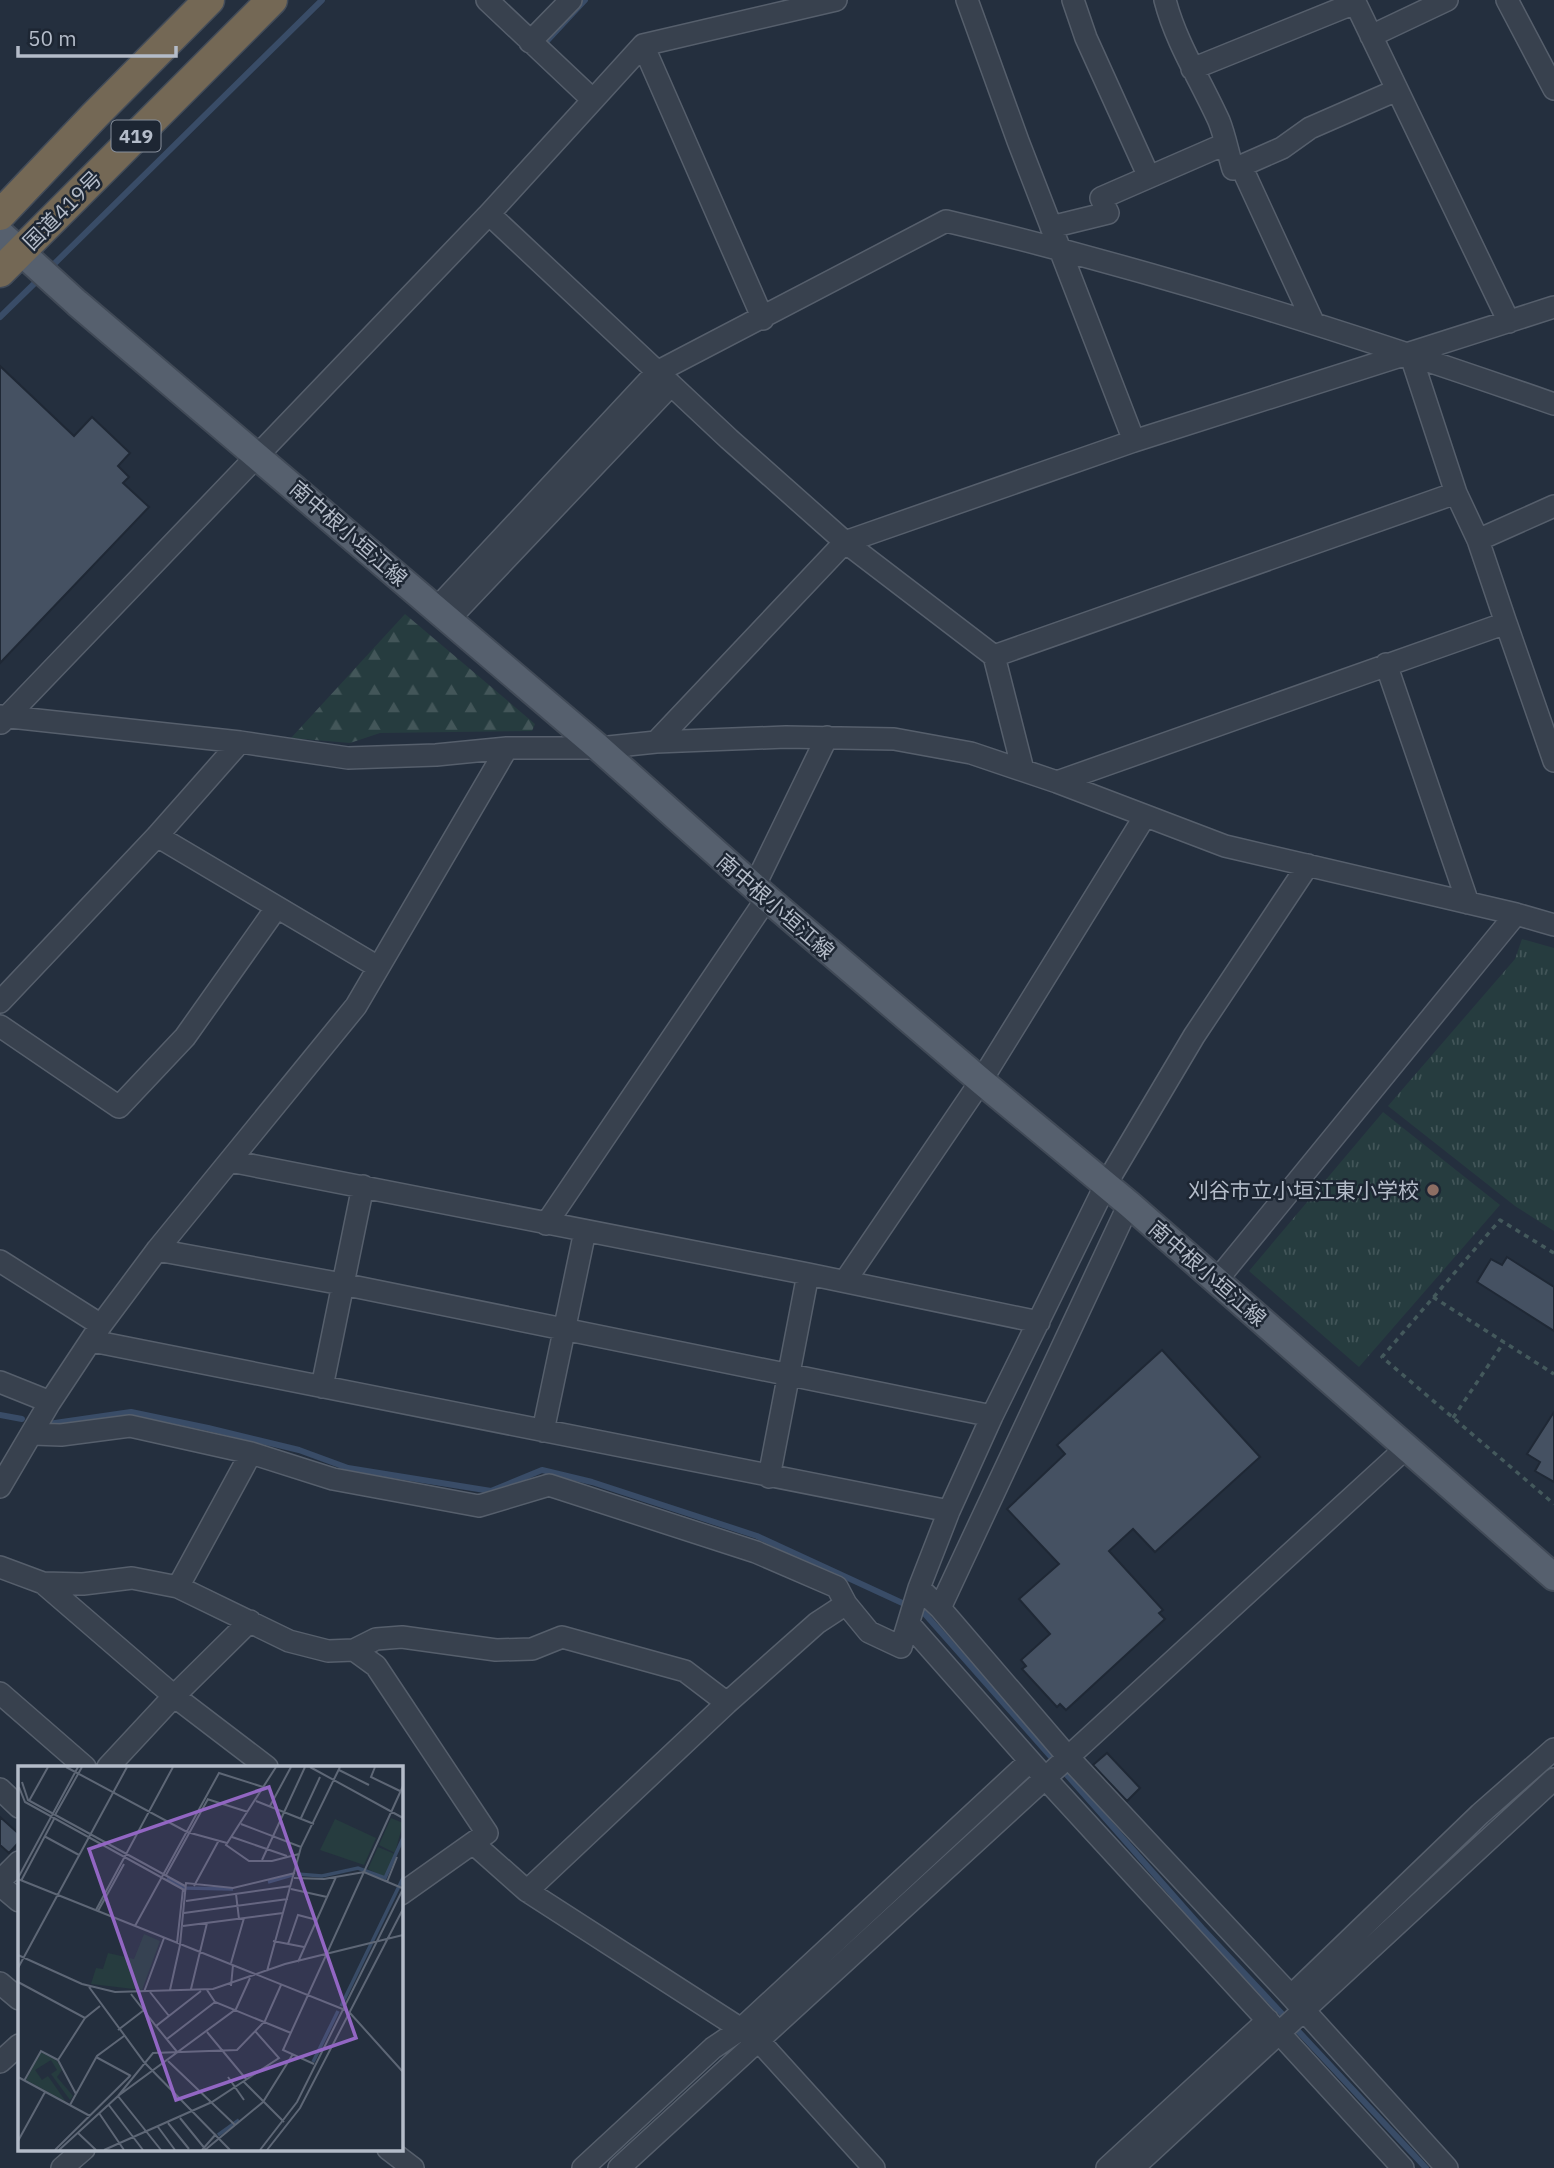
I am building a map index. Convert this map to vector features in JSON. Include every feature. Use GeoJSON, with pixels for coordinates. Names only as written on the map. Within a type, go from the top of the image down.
{"type":"FeatureCollection","features":[{"type":"Feature","properties":{"kind":"highway","name":"国道419号"},"geometry":{"type":"LineString","coordinates":[[0,215],[209,0]]}},
{"type":"Feature","properties":{"kind":"highway","name":"国道419号"},"geometry":{"type":"LineString","coordinates":[[0,272],[10,242],[272,0]]}},
{"type":"Feature","properties":{"kind":"main road","name":"南中根小垣江線"},"geometry":{"type":"LineString","coordinates":[[10,242],[77,303],[599,748],[761,893],[1129,1203],[1554,1577]]}},
{"type":"Feature","properties":{"kind":"street"},"geometry":{"type":"LineString","coordinates":[[487,0],[593,100]]}},
{"type":"Feature","properties":{"kind":"street"},"geometry":{"type":"LineString","coordinates":[[530,42],[571,0]]}},
{"type":"Feature","properties":{"kind":"street"},"geometry":{"type":"LineString","coordinates":[[3,719],[489,214],[643,45],[836,0]]}},
{"type":"Feature","properties":{"kind":"street"},"geometry":{"type":"LineString","coordinates":[[967,0],[1134,441]]}},
{"type":"Feature","properties":{"kind":"street"},"geometry":{"type":"LineString","coordinates":[[1073,0],[1086,38],[1149,177]]}},
{"type":"Feature","properties":{"kind":"street"},"geometry":{"type":"LineString","coordinates":[[1165,0],[1192,69],[1220,124],[1233,169],[1282,148],[1310,128],[1396,90]]}},
{"type":"Feature","properties":{"kind":"street"},"geometry":{"type":"LineString","coordinates":[[1371,36],[1447,0]]}},
{"type":"Feature","properties":{"kind":"street"},"geometry":{"type":"LineString","coordinates":[[1507,0],[1554,89]]}},
{"type":"Feature","properties":{"kind":"street"},"geometry":{"type":"LineString","coordinates":[[1192,69],[1355,1],[1509,322]]}},
{"type":"Feature","properties":{"kind":"street"},"geometry":{"type":"LineString","coordinates":[[643,45],[763,318]]}},
{"type":"Feature","properties":{"kind":"street"},"geometry":{"type":"LineString","coordinates":[[1051,227],[1108,213],[1101,198],[1225,144]]}},
{"type":"Feature","properties":{"kind":"street"},"geometry":{"type":"LineString","coordinates":[[1241,166],[1313,322]]}},
{"type":"Feature","properties":{"kind":"street"},"geometry":{"type":"LineString","coordinates":[[489,214],[664,379],[845,542],[994,656],[1023,770]]}},
{"type":"Feature","properties":{"kind":"street"},"geometry":{"type":"LineString","coordinates":[[443,613],[664,379],[763,318],[946,222],[1059,248],[1313,322],[1554,404]]}},
{"type":"Feature","properties":{"kind":"street"},"geometry":{"type":"LineString","coordinates":[[656,742],[845,542],[1134,441],[1554,307]]}},
{"type":"Feature","properties":{"kind":"street"},"geometry":{"type":"LineString","coordinates":[[1410,354],[1456,493],[1478,540],[1554,761]]}},
{"type":"Feature","properties":{"kind":"street"},"geometry":{"type":"LineString","coordinates":[[994,656],[1456,493]]}},
{"type":"Feature","properties":{"kind":"street"},"geometry":{"type":"LineString","coordinates":[[1478,540],[1554,506]]}},
{"type":"Feature","properties":{"kind":"street"},"geometry":{"type":"LineString","coordinates":[[1057,782],[1506,623]]}},
{"type":"Feature","properties":{"kind":"street"},"geometry":{"type":"LineString","coordinates":[[1386,664],[1468,903]]}},
{"type":"Feature","properties":{"kind":"street"},"geometry":{"type":"LineString","coordinates":[[3,719],[240,742],[348,758],[436,755],[507,748],[599,748],[656,742],[827,737],[894,739],[971,753],[1057,782],[1225,846],[1554,925]]}},
{"type":"Feature","properties":{"kind":"street"},"geometry":{"type":"LineString","coordinates":[[546,1224],[761,893],[827,737]]}},
{"type":"Feature","properties":{"kind":"street"},"geometry":{"type":"LineString","coordinates":[[0,1003],[157,836],[240,742]]}},
{"type":"Feature","properties":{"kind":"street"},"geometry":{"type":"LineString","coordinates":[[0,1487],[50,1402],[157,1250],[356,1006],[507,748]]}},
{"type":"Feature","properties":{"kind":"street"},"geometry":{"type":"LineString","coordinates":[[845,1281],[981,1081],[1145,816]]}},
{"type":"Feature","properties":{"kind":"street"},"geometry":{"type":"LineString","coordinates":[[157,836],[378,967]]}},
{"type":"Feature","properties":{"kind":"street"},"geometry":{"type":"LineString","coordinates":[[33,1434],[61,1434],[131,1426],[251,1453],[333,1479],[479,1506],[549,1485],[756,1552],[837,1587],[846,1604],[869,1632],[901,1647],[918,1591],[949,1511],[992,1416],[1106,1184],[1194,1036],[1308,866]]}},
{"type":"Feature","properties":{"kind":"street"},"geometry":{"type":"LineString","coordinates":[[0,1026],[118,1107],[184,1037],[276,907]]}},
{"type":"Feature","properties":{"kind":"street"},"geometry":{"type":"LineString","coordinates":[[1217,1280],[1516,914]]}},
{"type":"Feature","properties":{"kind":"street"},"geometry":{"type":"LineString","coordinates":[[230,1161],[845,1281],[1039,1322]]}},
{"type":"Feature","properties":{"kind":"street"},"geometry":{"type":"LineString","coordinates":[[322,1387],[363,1186]]}},
{"type":"Feature","properties":{"kind":"street"},"geometry":{"type":"LineString","coordinates":[[940,1608],[1129,1203]]}},
{"type":"Feature","properties":{"kind":"street"},"geometry":{"type":"LineString","coordinates":[[543,1431],[585,1231]]}},
{"type":"Feature","properties":{"kind":"street"},"geometry":{"type":"LineString","coordinates":[[157,1250],[342,1284],[992,1416]]}},
{"type":"Feature","properties":{"kind":"street"},"geometry":{"type":"LineString","coordinates":[[0,1261],[97,1333],[322,1387],[949,1511]]}},
{"type":"Feature","properties":{"kind":"street"},"geometry":{"type":"LineString","coordinates":[[769,1477],[808,1274]]}},
{"type":"Feature","properties":{"kind":"street"},"geometry":{"type":"LineString","coordinates":[[0,1382],[50,1402]]}},
{"type":"Feature","properties":{"kind":"street"},"geometry":{"type":"LineString","coordinates":[[583,2168],[713,2048],[750,2035],[1047,1778],[1407,1447]]}},
{"type":"Feature","properties":{"kind":"street"},"geometry":{"type":"LineString","coordinates":[[178,1587],[251,1453]]}},
{"type":"Feature","properties":{"kind":"street"},"geometry":{"type":"LineString","coordinates":[[0,1567],[43,1583],[83,1584],[132,1578],[178,1587],[289,1641],[328,1651],[354,1650],[376,1639],[402,1637],[496,1650],[532,1649],[562,1637],[685,1671],[727,1703]]}},
{"type":"Feature","properties":{"kind":"street"},"geometry":{"type":"LineString","coordinates":[[43,1583],[174,1696],[266,1766]]}},
{"type":"Feature","properties":{"kind":"street"},"geometry":{"type":"LineString","coordinates":[[918,1591],[940,1608],[1068,1757],[1447,2168]]}},
{"type":"Feature","properties":{"kind":"street"},"geometry":{"type":"LineString","coordinates":[[527,1891],[727,1703],[817,1623],[846,1604]]}},
{"type":"Feature","properties":{"kind":"street"},"geometry":{"type":"LineString","coordinates":[[109,1766],[174,1696],[250,1621]]}},
{"type":"Feature","properties":{"kind":"street"},"geometry":{"type":"LineString","coordinates":[[909,1623],[1030,1761],[1403,2168]]}},
{"type":"Feature","properties":{"kind":"street"},"geometry":{"type":"LineString","coordinates":[[354,1650],[376,1666],[487,1833],[474,1844],[406,1881]]}},
{"type":"Feature","properties":{"kind":"street"},"geometry":{"type":"LineString","coordinates":[[0,1693],[84,1766]]}},
{"type":"Feature","properties":{"kind":"street"},"geometry":{"type":"LineString","coordinates":[[1133,2168],[1298,2006],[1480,1814],[1554,1749]]}},
{"type":"Feature","properties":{"kind":"street"},"geometry":{"type":"LineString","coordinates":[[619,2168],[750,2035],[1030,1761]]}},
{"type":"Feature","properties":{"kind":"street"},"geometry":{"type":"LineString","coordinates":[[1298,2006],[1554,1779]]}},
{"type":"Feature","properties":{"kind":"street"},"geometry":{"type":"LineString","coordinates":[[0,1789],[18,1806]]}},
{"type":"Feature","properties":{"kind":"street"},"geometry":{"type":"LineString","coordinates":[[474,1844],[527,1891],[750,2035],[874,2168]]}},
{"type":"Feature","properties":{"kind":"street"},"geometry":{"type":"LineString","coordinates":[[18,1862],[0,1883],[18,1900]]}},
{"type":"Feature","properties":{"kind":"street"},"geometry":{"type":"LineString","coordinates":[[0,1983],[18,1998]]}},
{"type":"Feature","properties":{"kind":"street"},"geometry":{"type":"LineString","coordinates":[[1107,2168],[1276,2028]]}},
{"type":"Feature","properties":{"kind":"street"},"geometry":{"type":"LineString","coordinates":[[0,2062],[18,2046]]}},
{"type":"Feature","properties":{"kind":"street"},"geometry":{"type":"LineString","coordinates":[[62,2168],[83,2150]]}},
{"type":"Feature","properties":{"kind":"street"},"geometry":{"type":"LineString","coordinates":[[389,2150],[414,2168]]}},
{"type":"Feature","properties":{"kind":"path"},"geometry":{"type":"LineString","coordinates":[[1554,1254],[1500,1220],[1382,1357],[1554,1504]]}},
{"type":"Feature","properties":{"kind":"path"},"geometry":{"type":"LineString","coordinates":[[1433,1297],[1554,1374]]}},
{"type":"Feature","properties":{"kind":"path"},"geometry":{"type":"LineString","coordinates":[[1453,1418],[1504,1342]]}},
{"type":"Feature","properties":{"kind":"green space"},"geometry":{"type":"Polygon","coordinates":[[[405,614],[535,724],[532,731],[380,733],[350,743],[291,738],[405,614]]]}},
{"type":"Feature","properties":{"kind":"green space"},"geometry":{"type":"Polygon","coordinates":[[[1522,939],[1554,948],[1554,1231],[1515,1206],[1388,1106],[1515,959],[1522,939]]]}},
{"type":"Feature","properties":{"kind":"green space"},"geometry":{"type":"Polygon","coordinates":[[[1383,1112],[1500,1205],[1359,1367],[1249,1271],[1383,1112]]]}},
{"type":"Feature","properties":{"kind":"building"},"geometry":{"type":"Polygon","coordinates":[[[0,366],[74,436],[92,417],[130,453],[118,466],[129,477],[123,483],[149,507],[0,663],[0,366]]]}},
{"type":"Feature","properties":{"kind":"building"},"geometry":{"type":"Polygon","coordinates":[[[1507,1257],[1554,1287],[1554,1331],[1477,1282],[1491,1259],[1502,1265],[1507,1257]]]}},
{"type":"Feature","properties":{"kind":"building"},"geometry":{"type":"Polygon","coordinates":[[[1162,1350],[1260,1457],[1155,1552],[1133,1529],[1109,1551],[1163,1610],[1159,1613],[1165,1619],[1066,1710],[1060,1704],[1057,1707],[1022,1669],[1026,1666],[1021,1660],[1050,1634],[1019,1599],[1059,1564],[1007,1509],[1065,1454],[1057,1445],[1162,1350]]]}},
{"type":"Feature","properties":{"kind":"building"},"geometry":{"type":"Polygon","coordinates":[[[1554,1412],[1554,1482],[1535,1471],[1540,1462],[1527,1454],[1554,1412]]]}},
{"type":"Feature","properties":{"kind":"building"},"geometry":{"type":"Polygon","coordinates":[[[1107,1753],[1140,1788],[1127,1801],[1093,1765],[1107,1753]]]}},
{"type":"Feature","properties":{"kind":"building"},"geometry":{"type":"Polygon","coordinates":[[[0,1817],[18,1833],[18,1843],[9,1853],[0,1845],[0,1817]]]}},
{"type":"Feature","properties":{"kind":"waterway"},"geometry":{"type":"LineString","coordinates":[[49,269],[322,0]]}},
{"type":"Feature","properties":{"kind":"waterway"},"geometry":{"type":"LineString","coordinates":[[546,42],[585,0]]}},
{"type":"Feature","properties":{"kind":"waterway"},"geometry":{"type":"LineString","coordinates":[[0,317],[39,279]]}},
{"type":"Feature","properties":{"kind":"waterway"},"geometry":{"type":"LineString","coordinates":[[48,1424],[131,1412],[299,1450],[348,1468],[491,1491],[542,1470],[592,1482],[757,1536],[924,1613],[1202,1928],[1426,2168]]}},
{"type":"Feature","properties":{"kind":"waterway"},"geometry":{"type":"LineString","coordinates":[[0,1415],[22,1419]]}},
{"type":"Feature","properties":{"kind":"place","name":"刈谷市立小垣江東小学校"},"geometry":{"type":"Point","coordinates":[1433,1190]}}]}
